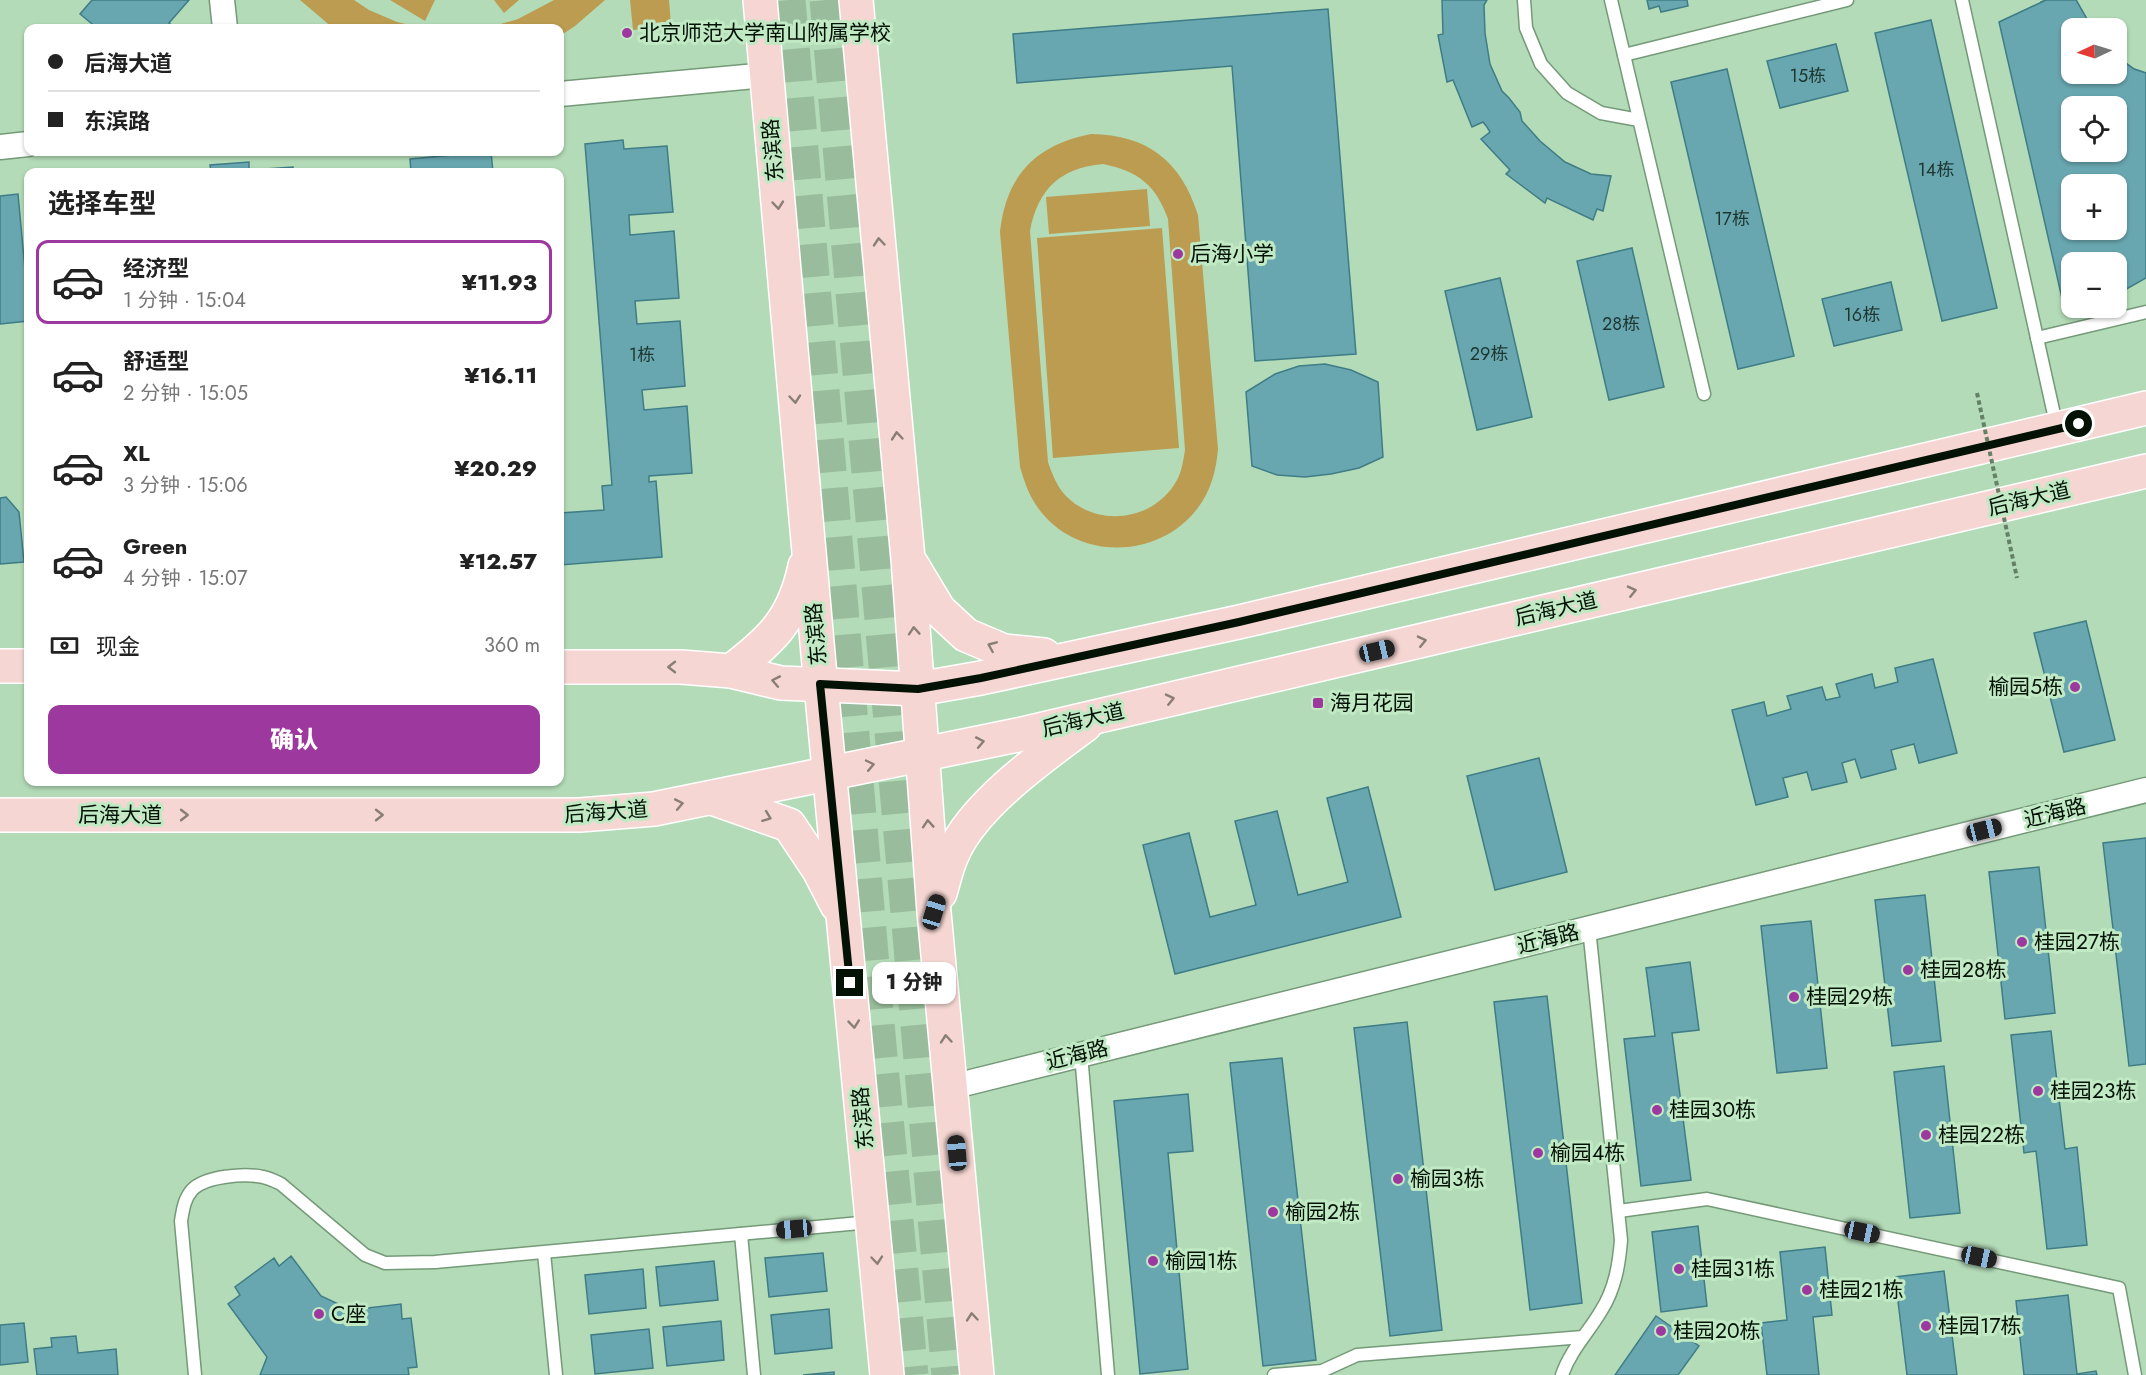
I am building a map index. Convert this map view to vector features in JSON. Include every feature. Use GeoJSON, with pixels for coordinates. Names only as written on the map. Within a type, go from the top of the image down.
{"type":"FeatureCollection","features":[{"type":"Feature","properties":{"kind":"main road","name":"东滨路"},"geometry":{"type":"LineString","coordinates":[[760,0],[820,684],[887,1375]]}},
{"type":"Feature","properties":{"kind":"main road"},"geometry":{"type":"LineString","coordinates":[[856,0],[908,559],[934,912],[977,1375]]}},
{"type":"Feature","properties":{"kind":"main road"},"geometry":{"type":"LineString","coordinates":[[564,667],[681,667],[731,671],[781,683],[918,689],[981,678],[1239,622],[2146,408]]}},
{"type":"Feature","properties":{"kind":"main road","name":"后海大道"},"geometry":{"type":"LineString","coordinates":[[0,815],[580,815],[654,809],[1097,716],[2146,471]]}},
{"type":"Feature","properties":{"kind":"main road"},"geometry":{"type":"LineString","coordinates":[[731,671],[763,647],[782,624],[800,591],[809,548]]}},
{"type":"Feature","properties":{"kind":"main road"},"geometry":{"type":"LineString","coordinates":[[908,559],[939,610],[966,635],[1004,651],[1070,657]]}},
{"type":"Feature","properties":{"kind":"main road"},"geometry":{"type":"LineString","coordinates":[[0,666],[24,666]]}},
{"type":"Feature","properties":{"kind":"main road"},"geometry":{"type":"LineString","coordinates":[[934,912],[953,852],[986,807],[1043,756],[1097,716]]}},
{"type":"Feature","properties":{"kind":"main road"},"geometry":{"type":"LineString","coordinates":[[712,798],[789,825],[819,870],[844,918]]}},
{"type":"Feature","properties":{"kind":"street"},"geometry":{"type":"LineString","coordinates":[[222,0],[225,24]]}},
{"type":"Feature","properties":{"kind":"street"},"geometry":{"type":"LineString","coordinates":[[564,94],[766,75]]}},
{"type":"Feature","properties":{"kind":"street"},"geometry":{"type":"LineString","coordinates":[[0,147],[24,144]]}},
{"type":"Feature","properties":{"kind":"street","name":"近海路"},"geometry":{"type":"LineString","coordinates":[[951,1087],[2146,790]]}},
{"type":"Feature","properties":{"kind":"lane"},"geometry":{"type":"LineString","coordinates":[[1524,0],[1526,28],[1541,64],[1567,93],[1601,113],[1639,120]]}},
{"type":"Feature","properties":{"kind":"lane"},"geometry":{"type":"LineString","coordinates":[[1611,0],[1704,394]]}},
{"type":"Feature","properties":{"kind":"lane"},"geometry":{"type":"LineString","coordinates":[[1624,55],[1847,0]]}},
{"type":"Feature","properties":{"kind":"lane"},"geometry":{"type":"LineString","coordinates":[[1962,0],[2057,429]]}},
{"type":"Feature","properties":{"kind":"lane"},"geometry":{"type":"LineString","coordinates":[[2037,338],[2146,312]]}},
{"type":"Feature","properties":{"kind":"lane"},"geometry":{"type":"LineString","coordinates":[[1562,1375],[1566,1364],[1602,1310],[1611,1290],[1618,1266],[1621,1240],[1589,928]]}},
{"type":"Feature","properties":{"kind":"lane"},"geometry":{"type":"LineString","coordinates":[[1081,1054],[1108,1375]]}},
{"type":"Feature","properties":{"kind":"lane"},"geometry":{"type":"LineString","coordinates":[[195,1375],[181,1221],[184,1204],[191,1191],[203,1182],[250,1175],[266,1177],[280,1184],[365,1255],[385,1263],[426,1263],[873,1222]]}},
{"type":"Feature","properties":{"kind":"lane"},"geometry":{"type":"LineString","coordinates":[[1618,1211],[1707,1199],[2119,1288],[2135,1375]]}},
{"type":"Feature","properties":{"kind":"lane"},"geometry":{"type":"LineString","coordinates":[[741,1234],[754,1375]]}},
{"type":"Feature","properties":{"kind":"lane"},"geometry":{"type":"LineString","coordinates":[[544,1253],[556,1375]]}},
{"type":"Feature","properties":{"kind":"lane"},"geometry":{"type":"LineString","coordinates":[[1274,1375],[1322,1371],[1357,1355],[1583,1337]]}},
{"type":"Feature","properties":{"kind":"path"},"geometry":{"type":"LineString","coordinates":[[1977,393],[2017,578]]}},
{"type":"Feature","properties":{"kind":"shaded area"},"geometry":{"type":"Polygon","coordinates":[[[300,0],[354,0],[369,10],[406,24],[328,24],[300,0]]]}},
{"type":"Feature","properties":{"kind":"shaded area"},"geometry":{"type":"Polygon","coordinates":[[[390,0],[435,0],[425,21],[390,0]]]}},
{"type":"Feature","properties":{"kind":"shaded area"},"geometry":{"type":"Polygon","coordinates":[[[494,0],[519,0],[504,13],[494,0]]]}},
{"type":"Feature","properties":{"kind":"shaded area"},"geometry":{"type":"Polygon","coordinates":[[[554,0],[605,0],[564,33],[564,24],[501,24],[518,19],[554,0]]]}},
{"type":"Feature","properties":{"kind":"shaded area"},"geometry":{"type":"Polygon","coordinates":[[[630,0],[669,0],[671,26],[633,30],[630,0]]]}},
{"type":"Feature","properties":{"kind":"shaded area"},"geometry":{"type":"Polygon","coordinates":[[[1091,134],[1129,139],[1145,146],[1172,166],[1191,196],[1198,215],[1218,449],[1216,465],[1209,488],[1197,509],[1180,526],[1160,538],[1138,545],[1115,547],[1093,545],[1071,537],[1052,523],[1036,505],[1028,491],[1020,467],[1000,232],[1003,212],[1017,179],[1027,166],[1039,155],[1071,139],[1091,134]],[[1103,164],[1088,166],[1075,170],[1053,183],[1039,203],[1030,231],[1048,462],[1065,495],[1077,505],[1106,516],[1137,513],[1151,507],[1164,497],[1178,477],[1185,450],[1168,219],[1158,197],[1144,181],[1115,167],[1103,164]]]}},
{"type":"Feature","properties":{"kind":"shaded area"},"geometry":{"type":"Polygon","coordinates":[[[1147,189],[1150,226],[1049,234],[1046,197],[1147,189]]]}},
{"type":"Feature","properties":{"kind":"shaded area"},"geometry":{"type":"Polygon","coordinates":[[[1162,228],[1179,448],[1053,458],[1037,238],[1162,228]]]}},
{"type":"Feature","properties":{"kind":"building"},"geometry":{"type":"Polygon","coordinates":[[[92,0],[189,0],[170,24],[92,24],[80,14],[92,0]]]}},
{"type":"Feature","properties":{"kind":"building"},"geometry":{"type":"Polygon","coordinates":[[[1442,0],[1487,0],[1484,5],[1485,33],[1490,64],[1502,91],[1520,112],[1522,121],[1540,141],[1565,162],[1591,174],[1611,176],[1603,211],[1597,209],[1593,220],[1547,198],[1545,203],[1506,174],[1510,170],[1481,139],[1490,132],[1487,127],[1483,122],[1472,127],[1453,80],[1447,82],[1438,35],[1443,34],[1442,0]]]}},
{"type":"Feature","properties":{"kind":"building"},"geometry":{"type":"Polygon","coordinates":[[[1647,0],[1687,0],[1688,6],[1661,12],[1659,6],[1649,9],[1647,0]]]}},
{"type":"Feature","properties":{"kind":"building"},"geometry":{"type":"Polygon","coordinates":[[[2046,0],[2076,0],[2086,18],[2061,18],[2061,84],[2127,84],[2127,64],[2146,73],[2146,278],[2127,289],[2127,252],[2061,252],[2061,294],[1999,22],[2046,0]]]}},
{"type":"Feature","properties":{"kind":"building"},"geometry":{"type":"Polygon","coordinates":[[[2076,0],[2086,18],[2061,18],[2061,64],[2050,52],[2055,49],[2033,13],[2043,8],[2041,2],[2076,0]]]}},
{"type":"Feature","properties":{"kind":"building"},"geometry":{"type":"Polygon","coordinates":[[[1328,9],[1356,354],[1255,361],[1232,66],[1017,83],[1013,34],[1328,9]]]}},
{"type":"Feature","properties":{"kind":"building"},"geometry":{"type":"Polygon","coordinates":[[[1931,20],[1997,308],[1942,321],[1875,33],[1931,20]]]}},
{"type":"Feature","properties":{"kind":"building"},"geometry":{"type":"Polygon","coordinates":[[[1836,44],[1848,91],[1780,108],[1767,61],[1836,44]]]}},
{"type":"Feature","properties":{"kind":"building"},"geometry":{"type":"Polygon","coordinates":[[[2127,64],[2146,73],[2146,123],[2139,121],[2143,110],[2132,105],[2127,113],[2127,96],[2101,96],[2085,84],[2127,84],[2127,64]]]}},
{"type":"Feature","properties":{"kind":"building"},"geometry":{"type":"Polygon","coordinates":[[[1727,69],[1794,356],[1738,369],[1671,82],[1727,69]]]}},
{"type":"Feature","properties":{"kind":"building"},"geometry":{"type":"Polygon","coordinates":[[[623,140],[624,149],[667,146],[673,212],[629,215],[630,235],[674,231],[679,298],[635,301],[637,324],[680,321],[685,386],[642,390],[644,410],[687,406],[692,473],[649,476],[649,482],[656,481],[662,557],[564,565],[564,513],[604,510],[602,486],[612,485],[585,144],[623,140]]]}},
{"type":"Feature","properties":{"kind":"building"},"geometry":{"type":"Polygon","coordinates":[[[442,156],[491,156],[493,168],[411,168],[410,159],[442,156]]]}},
{"type":"Feature","properties":{"kind":"building"},"geometry":{"type":"Polygon","coordinates":[[[249,162],[249,168],[210,168],[210,165],[249,162]]]}},
{"type":"Feature","properties":{"kind":"building"},"geometry":{"type":"Polygon","coordinates":[[[18,194],[24,259],[24,321],[0,324],[0,196],[18,194]]]}},
{"type":"Feature","properties":{"kind":"building"},"geometry":{"type":"Polygon","coordinates":[[[1632,248],[1664,387],[1609,400],[1577,261],[1632,248]]]}},
{"type":"Feature","properties":{"kind":"building"},"geometry":{"type":"Polygon","coordinates":[[[1500,278],[1532,417],[1477,430],[1445,291],[1500,278]]]}},
{"type":"Feature","properties":{"kind":"building"},"geometry":{"type":"Polygon","coordinates":[[[1891,282],[1902,330],[1834,346],[1822,299],[1891,282]]]}},
{"type":"Feature","properties":{"kind":"building"},"geometry":{"type":"Polygon","coordinates":[[[1325,364],[1351,370],[1378,382],[1383,457],[1359,468],[1305,477],[1277,475],[1252,466],[1246,392],[1275,374],[1299,366],[1325,364]]]}},
{"type":"Feature","properties":{"kind":"building"},"geometry":{"type":"Polygon","coordinates":[[[6,497],[19,512],[24,562],[0,564],[0,498],[6,497]]]}},
{"type":"Feature","properties":{"kind":"building","name":"榆园5栋"},"geometry":{"type":"Polygon","coordinates":[[[2086,621],[2115,740],[2064,752],[2034,633],[2086,621]]]}},
{"type":"Feature","properties":{"kind":"building"},"geometry":{"type":"Polygon","coordinates":[[[1933,659],[1957,753],[1919,763],[1914,744],[1891,750],[1896,769],[1861,778],[1855,759],[1842,763],[1847,782],[1812,790],[1807,772],[1783,778],[1788,797],[1756,805],[1732,710],[1764,702],[1767,716],[1791,709],[1787,696],[1822,687],[1826,700],[1840,697],[1836,684],[1872,674],[1875,688],[1898,682],[1895,668],[1933,659]]]}},
{"type":"Feature","properties":{"kind":"building"},"geometry":{"type":"Polygon","coordinates":[[[1539,758],[1567,872],[1495,890],[1467,776],[1539,758]]]}},
{"type":"Feature","properties":{"kind":"building"},"geometry":{"type":"Polygon","coordinates":[[[1368,787],[1401,917],[1175,974],[1143,845],[1189,833],[1210,917],[1256,905],[1235,821],[1277,811],[1298,895],[1348,882],[1327,798],[1368,787]]]}},
{"type":"Feature","properties":{"kind":"building"},"geometry":{"type":"Polygon","coordinates":[[[2146,838],[2146,1064],[2129,1066],[2103,843],[2146,838]]]}},
{"type":"Feature","properties":{"kind":"building","name":"桂园27栋"},"geometry":{"type":"Polygon","coordinates":[[[2039,867],[2055,1013],[2005,1019],[1989,872],[2039,867]]]}},
{"type":"Feature","properties":{"kind":"building","name":"桂园28栋"},"geometry":{"type":"Polygon","coordinates":[[[1925,895],[1941,1041],[1892,1046],[1875,900],[1925,895]]]}},
{"type":"Feature","properties":{"kind":"building","name":"桂园29栋"},"geometry":{"type":"Polygon","coordinates":[[[1811,921],[1827,1068],[1777,1073],[1761,926],[1811,921]]]}},
{"type":"Feature","properties":{"kind":"building","name":"桂园30栋"},"geometry":{"type":"Polygon","coordinates":[[[1690,962],[1699,1030],[1672,1033],[1691,1180],[1641,1186],[1624,1039],[1655,1036],[1646,968],[1690,962]]]}},
{"type":"Feature","properties":{"kind":"building","name":"榆园4栋"},"geometry":{"type":"Polygon","coordinates":[[[1547,996],[1582,1303],[1530,1310],[1494,1002],[1547,996]]]}},
{"type":"Feature","properties":{"kind":"building","name":"榆园3栋"},"geometry":{"type":"Polygon","coordinates":[[[1407,1022],[1442,1330],[1390,1336],[1354,1028],[1407,1022]]]}},
{"type":"Feature","properties":{"kind":"building","name":"桂园23栋"},"geometry":{"type":"Polygon","coordinates":[[[2051,1031],[2065,1149],[2077,1147],[2087,1245],[2047,1249],[2036,1151],[2024,1153],[2011,1035],[2051,1031]]]}},
{"type":"Feature","properties":{"kind":"building","name":"榆园2栋"},"geometry":{"type":"Polygon","coordinates":[[[1282,1058],[1316,1360],[1263,1366],[1230,1063],[1282,1058]]]}},
{"type":"Feature","properties":{"kind":"building","name":"桂园22栋"},"geometry":{"type":"Polygon","coordinates":[[[1944,1066],[1960,1213],[1910,1218],[1894,1072],[1944,1066]]]}},
{"type":"Feature","properties":{"kind":"building","name":"榆园1栋"},"geometry":{"type":"Polygon","coordinates":[[[1188,1094],[1193,1151],[1168,1153],[1188,1369],[1140,1374],[1114,1101],[1188,1094]]]}},
{"type":"Feature","properties":{"kind":"building","name":"桂园31栋"},"geometry":{"type":"Polygon","coordinates":[[[1698,1226],[1707,1306],[1661,1312],[1652,1232],[1698,1226]]]}},
{"type":"Feature","properties":{"kind":"building","name":"桂园21栋"},"geometry":{"type":"Polygon","coordinates":[[[1825,1247],[1832,1315],[1813,1317],[1819,1375],[1767,1375],[1761,1323],[1787,1320],[1780,1252],[1825,1247]]]}},
{"type":"Feature","properties":{"kind":"building"},"geometry":{"type":"Polygon","coordinates":[[[823,1253],[827,1291],[769,1297],[765,1258],[823,1253]]]}},
{"type":"Feature","properties":{"kind":"building","name":"C座"},"geometry":{"type":"Polygon","coordinates":[[[291,1256],[321,1296],[351,1310],[401,1304],[402,1319],[411,1318],[417,1367],[408,1368],[409,1375],[260,1375],[267,1357],[228,1304],[240,1295],[235,1287],[274,1258],[279,1266],[291,1256]]]}},
{"type":"Feature","properties":{"kind":"building"},"geometry":{"type":"Polygon","coordinates":[[[714,1261],[718,1300],[660,1306],[656,1267],[714,1261]]]}},
{"type":"Feature","properties":{"kind":"building"},"geometry":{"type":"Polygon","coordinates":[[[643,1269],[646,1308],[589,1314],[585,1275],[643,1269]]]}},
{"type":"Feature","properties":{"kind":"building","name":"桂园17栋"},"geometry":{"type":"Polygon","coordinates":[[[1944,1271],[1957,1375],[1907,1375],[1895,1277],[1944,1271]]]}},
{"type":"Feature","properties":{"kind":"building"},"geometry":{"type":"Polygon","coordinates":[[[2068,1295],[2077,1374],[2096,1371],[2097,1375],[2024,1375],[2016,1301],[2068,1295]]]}},
{"type":"Feature","properties":{"kind":"building"},"geometry":{"type":"Polygon","coordinates":[[[829,1309],[832,1348],[775,1354],[771,1315],[829,1309]]]}},
{"type":"Feature","properties":{"kind":"building","name":"桂园20栋"},"geometry":{"type":"Polygon","coordinates":[[[1656,1316],[1699,1346],[1678,1375],[1615,1375],[1656,1316]]]}},
{"type":"Feature","properties":{"kind":"building"},"geometry":{"type":"Polygon","coordinates":[[[721,1321],[724,1360],[667,1366],[663,1327],[721,1321]]]}},
{"type":"Feature","properties":{"kind":"building"},"geometry":{"type":"Polygon","coordinates":[[[24,1323],[28,1362],[0,1365],[0,1325],[24,1323]]]}},
{"type":"Feature","properties":{"kind":"building"},"geometry":{"type":"Polygon","coordinates":[[[649,1329],[653,1368],[595,1374],[591,1335],[649,1329]]]}},
{"type":"Feature","properties":{"kind":"building"},"geometry":{"type":"Polygon","coordinates":[[[76,1336],[78,1353],[116,1349],[118,1375],[37,1375],[34,1349],[52,1347],[51,1338],[76,1336]]]}},
{"type":"Feature","properties":{"kind":"building"},"geometry":{"type":"Polygon","coordinates":[[[834,1372],[834,1375],[803,1375],[834,1372]]]}},
{"type":"Feature","properties":{"kind":"tunnel"},"geometry":{"type":"LineString","coordinates":[[789,0],[880,1046],[912,1375]]}},
{"type":"Feature","properties":{"kind":"tunnel"},"geometry":{"type":"LineString","coordinates":[[826,0],[948,1375]]}},
{"type":"Feature","properties":{"kind":"place","name":"北京师范大学南山附属学校"},"geometry":{"type":"Point","coordinates":[627,33]}},
{"type":"Feature","properties":{"kind":"place","name":"后海小学"},"geometry":{"type":"Point","coordinates":[1178,254]}},
{"type":"Feature","properties":{"kind":"place","name":"榆园5栋"},"geometry":{"type":"Point","coordinates":[2075,687]}},
{"type":"Feature","properties":{"kind":"place","name":"海月花园"},"geometry":{"type":"Point","coordinates":[1318,703]}},
{"type":"Feature","properties":{"kind":"place","name":"桂园27栋"},"geometry":{"type":"Point","coordinates":[2022,942]}},
{"type":"Feature","properties":{"kind":"place","name":"桂园28栋"},"geometry":{"type":"Point","coordinates":[1908,970]}},
{"type":"Feature","properties":{"kind":"place","name":"桂园29栋"},"geometry":{"type":"Point","coordinates":[1794,997]}},
{"type":"Feature","properties":{"kind":"place","name":"桂园23栋"},"geometry":{"type":"Point","coordinates":[2038,1091]}},
{"type":"Feature","properties":{"kind":"place","name":"桂园30栋"},"geometry":{"type":"Point","coordinates":[1657,1110]}},
{"type":"Feature","properties":{"kind":"place","name":"桂园22栋"},"geometry":{"type":"Point","coordinates":[1926,1135]}},
{"type":"Feature","properties":{"kind":"place","name":"榆园4栋"},"geometry":{"type":"Point","coordinates":[1538,1153]}},
{"type":"Feature","properties":{"kind":"place","name":"榆园3栋"},"geometry":{"type":"Point","coordinates":[1398,1179]}},
{"type":"Feature","properties":{"kind":"place","name":"榆园2栋"},"geometry":{"type":"Point","coordinates":[1273,1212]}},
{"type":"Feature","properties":{"kind":"place","name":"榆园1栋"},"geometry":{"type":"Point","coordinates":[1153,1261]}},
{"type":"Feature","properties":{"kind":"place","name":"桂园31栋"},"geometry":{"type":"Point","coordinates":[1679,1269]}},
{"type":"Feature","properties":{"kind":"place","name":"桂园21栋"},"geometry":{"type":"Point","coordinates":[1807,1290]}},
{"type":"Feature","properties":{"kind":"place","name":"C座"},"geometry":{"type":"Point","coordinates":[319,1314]}},
{"type":"Feature","properties":{"kind":"place","name":"桂园17栋"},"geometry":{"type":"Point","coordinates":[1926,1326]}},
{"type":"Feature","properties":{"kind":"place","name":"桂园20栋"},"geometry":{"type":"Point","coordinates":[1661,1331]}},
{"type":"Feature","properties":{"kind":"route"},"geometry":{"type":"LineString","coordinates":[[850,983],[820,684],[918,689],[981,678],[1239,622],[2079,424]]}}]}
